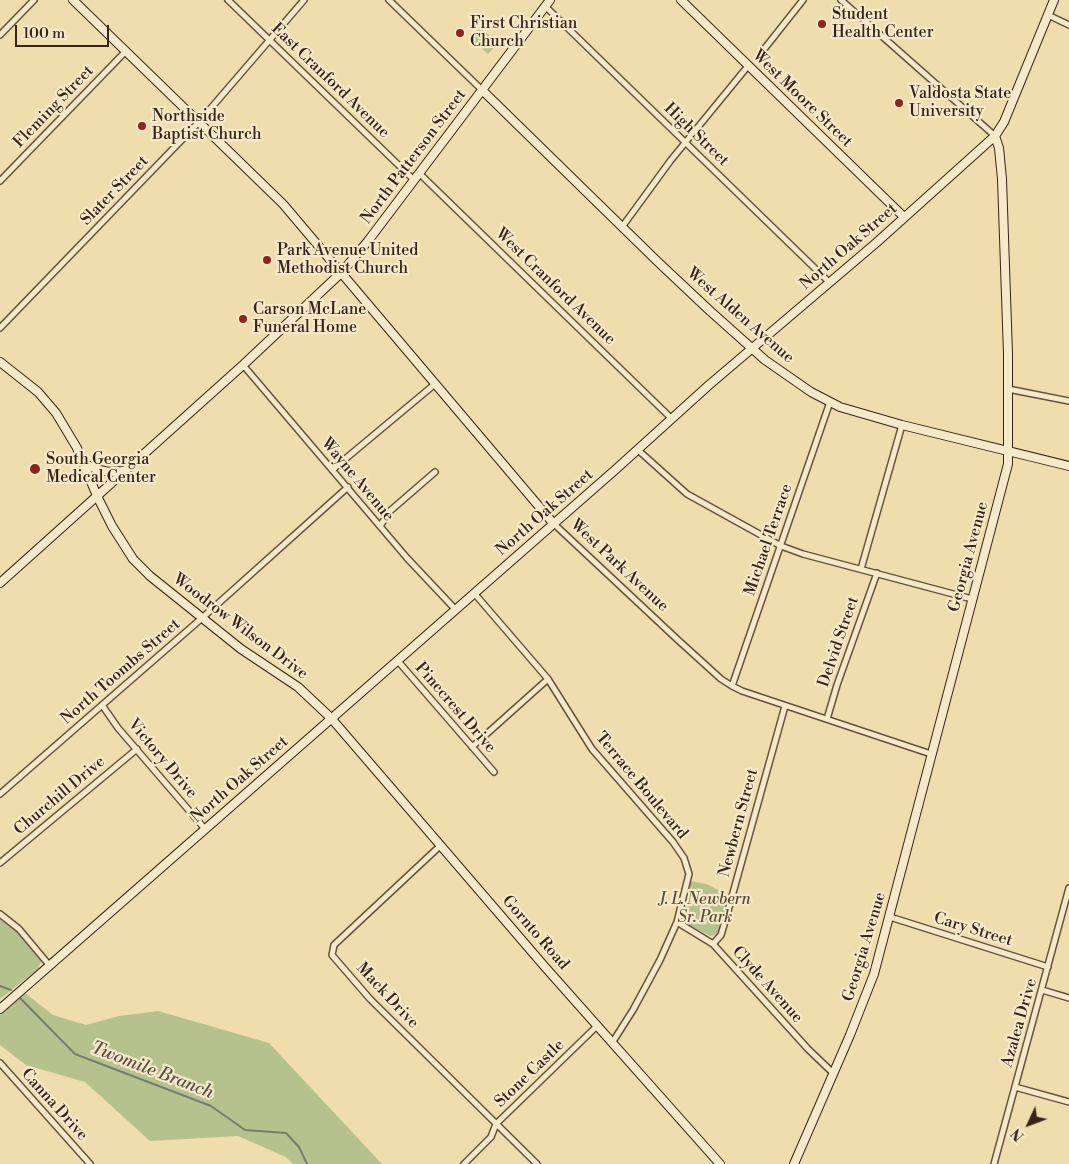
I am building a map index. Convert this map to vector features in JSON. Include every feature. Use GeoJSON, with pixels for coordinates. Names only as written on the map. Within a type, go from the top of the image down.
{"type":"FeatureCollection","features":[{"type":"Feature","properties":{"kind":"street"},"geometry":{"type":"LineString","coordinates":[[0,35],[34,0]]}},
{"type":"Feature","properties":{"kind":"street","name":"West Park Avenue"},"geometry":{"type":"LineString","coordinates":[[73,0],[283,204],[553,523],[721,679],[742,691],[931,754]]}},
{"type":"Feature","properties":{"kind":"street","name":"East Cranford Avenue"},"geometry":{"type":"LineString","coordinates":[[228,0],[414,180]]}},
{"type":"Feature","properties":{"kind":"street","name":"Slater Street"},"geometry":{"type":"LineString","coordinates":[[0,328],[199,122],[304,0]]}},
{"type":"Feature","properties":{"kind":"street"},"geometry":{"type":"LineString","coordinates":[[389,0],[482,90]]}},
{"type":"Feature","properties":{"kind":"street","name":"West Moore Street"},"geometry":{"type":"LineString","coordinates":[[681,0],[904,217]]}},
{"type":"Feature","properties":{"kind":"street"},"geometry":{"type":"LineString","coordinates":[[765,48],[803,0]]}},
{"type":"Feature","properties":{"kind":"street"},"geometry":{"type":"LineString","coordinates":[[841,0],[995,136]]}},
{"type":"Feature","properties":{"kind":"street","name":"North Oak Street"},"geometry":{"type":"LineString","coordinates":[[0,1009],[454,609],[638,450],[751,348],[995,136],[1004,122],[1054,0]]}},
{"type":"Feature","properties":{"kind":"street","name":"North Patterson Street"},"geometry":{"type":"LineString","coordinates":[[0,583],[243,365],[342,272],[414,180],[547,3]]}},
{"type":"Feature","properties":{"kind":"street","name":"High Street"},"geometry":{"type":"LineString","coordinates":[[547,3],[685,142],[829,282]]}},
{"type":"Feature","properties":{"kind":"street"},"geometry":{"type":"LineString","coordinates":[[1048,15],[1069,25]]}},
{"type":"Feature","properties":{"kind":"street","name":"Fleming Street"},"geometry":{"type":"LineString","coordinates":[[0,181],[126,51]]}},
{"type":"Feature","properties":{"kind":"street"},"geometry":{"type":"LineString","coordinates":[[622,227],[685,142],[748,66]]}},
{"type":"Feature","properties":{"kind":"street","name":"West Alden Avenue"},"geometry":{"type":"LineString","coordinates":[[482,90],[622,227],[751,348],[811,392],[830,402],[902,425],[1069,466]]}},
{"type":"Feature","properties":{"kind":"street","name":"Georgia Avenue"},"geometry":{"type":"LineString","coordinates":[[794,1164],[874,974],[1008,464],[1008,389],[1002,179],[999,148],[995,136]]}},
{"type":"Feature","properties":{"kind":"street","name":"West Cranford Avenue"},"geometry":{"type":"LineString","coordinates":[[419,173],[672,418]]}},
{"type":"Feature","properties":{"kind":"street","name":"Woodrow Wilson Drive"},"geometry":{"type":"LineString","coordinates":[[0,362],[38,392],[56,413],[77,448],[112,526],[133,559],[150,576],[202,618],[241,648],[298,687],[331,718]]}},
{"type":"Feature","properties":{"kind":"street","name":"Wayne Avenue"},"geometry":{"type":"LineString","coordinates":[[243,365],[407,558],[454,609]]}},
{"type":"Feature","properties":{"kind":"street"},"geometry":{"type":"LineString","coordinates":[[332,470],[435,384]]}},
{"type":"Feature","properties":{"kind":"street"},"geometry":{"type":"LineString","coordinates":[[1008,389],[1069,401]]}},
{"type":"Feature","properties":{"kind":"street","name":"Michael Terrace"},"geometry":{"type":"LineString","coordinates":[[732,686],[830,402]]}},
{"type":"Feature","properties":{"kind":"street"},"geometry":{"type":"LineString","coordinates":[[861,569],[902,425]]}},
{"type":"Feature","properties":{"kind":"street"},"geometry":{"type":"LineString","coordinates":[[638,450],[687,494],[781,546],[803,554],[972,599]]}},
{"type":"Feature","properties":{"kind":"street"},"geometry":{"type":"LineString","coordinates":[[84,464],[110,472],[125,470]]}},
{"type":"Feature","properties":{"kind":"street"},"geometry":{"type":"LineString","coordinates":[[380,526],[390,511],[435,472]]}},
{"type":"Feature","properties":{"kind":"street","name":"North Toombs Street"},"geometry":{"type":"LineString","coordinates":[[0,794],[202,618],[348,487]]}},
{"type":"Feature","properties":{"kind":"street","name":"Delvid Street"},"geometry":{"type":"LineString","coordinates":[[827,719],[876,573]]}},
{"type":"Feature","properties":{"kind":"street","name":"Terrace Boulevard"},"geometry":{"type":"LineString","coordinates":[[474,593],[548,679],[592,749],[673,842],[684,858],[689,874],[677,922],[660,960],[633,1010],[612,1043]]}},
{"type":"Feature","properties":{"kind":"street","name":"Pinecrest Drive"},"geometry":{"type":"LineString","coordinates":[[397,660],[494,772]]}},
{"type":"Feature","properties":{"kind":"street"},"geometry":{"type":"LineString","coordinates":[[472,747],[548,679]]}},
{"type":"Feature","properties":{"kind":"street","name":"Victory Drive"},"geometry":{"type":"LineString","coordinates":[[102,705],[136,749],[205,829]]}},
{"type":"Feature","properties":{"kind":"street","name":"Newbern Street"},"geometry":{"type":"LineString","coordinates":[[713,944],[721,935],[785,706]]}},
{"type":"Feature","properties":{"kind":"street","name":"Gornto Road"},"geometry":{"type":"LineString","coordinates":[[331,718],[597,1026],[720,1164]]}},
{"type":"Feature","properties":{"kind":"street","name":"Churchill Drive"},"geometry":{"type":"LineString","coordinates":[[0,863],[136,749]]}},
{"type":"Feature","properties":{"kind":"street","name":"Mack Drive"},"geometry":{"type":"LineString","coordinates":[[441,845],[334,945],[332,955],[370,999],[537,1164]]}},
{"type":"Feature","properties":{"kind":"street","name":"Azalea Drive"},"geometry":{"type":"LineString","coordinates":[[994,1164],[1069,888]]}},
{"type":"Feature","properties":{"kind":"street"},"geometry":{"type":"LineString","coordinates":[[0,914],[19,929],[50,966]]}},
{"type":"Feature","properties":{"kind":"street","name":"Cary Street"},"geometry":{"type":"LineString","coordinates":[[890,917],[1048,966]]}},
{"type":"Feature","properties":{"kind":"street","name":"Clyde Avenue"},"geometry":{"type":"LineString","coordinates":[[677,922],[713,944],[808,1049],[833,1073]]}},
{"type":"Feature","properties":{"kind":"street"},"geometry":{"type":"LineString","coordinates":[[1042,990],[1069,998]]}},
{"type":"Feature","properties":{"kind":"street","name":"Stone Castle"},"geometry":{"type":"LineString","coordinates":[[464,1164],[492,1137],[496,1124],[597,1026]]}},
{"type":"Feature","properties":{"kind":"street","name":"Canna Drive"},"geometry":{"type":"LineString","coordinates":[[0,1064],[90,1164]]}},
{"type":"Feature","properties":{"kind":"street"},"geometry":{"type":"LineString","coordinates":[[1015,1087],[1069,1102]]}},
{"type":"Feature","properties":{"kind":"green space"},"geometry":{"type":"Polygon","coordinates":[[[480,27],[498,43],[488,54],[470,38],[480,27]]]}},
{"type":"Feature","properties":{"kind":"green space","name":"J. L. Newbern Sr. Park"},"geometry":{"type":"Polygon","coordinates":[[[690,881],[706,884],[731,897],[719,934],[710,936],[685,923],[681,918],[690,881]]]}},
{"type":"Feature","properties":{"kind":"green space"},"geometry":{"type":"Polygon","coordinates":[[[0,916],[14,928],[40,958],[41,962],[38,969],[0,999],[0,916]]]}},
{"type":"Feature","properties":{"kind":"green space"},"geometry":{"type":"Polygon","coordinates":[[[25,993],[53,1015],[86,1025],[119,1016],[158,1011],[269,1043],[382,1164],[293,1164],[286,1157],[238,1136],[150,1141],[85,1082],[26,1065],[0,1045],[0,1013],[25,993]]]}},
{"type":"Feature","properties":{"kind":"waterway","name":"Twomile Branch"},"geometry":{"type":"LineString","coordinates":[[0,986],[11,990]]}},
{"type":"Feature","properties":{"kind":"waterway","name":"Twomile Branch"},"geometry":{"type":"LineString","coordinates":[[19,997],[75,1054],[211,1106],[245,1130],[286,1133],[299,1147],[307,1164]]}},
{"type":"Feature","properties":{"kind":"place","name":"Student Health Center"},"geometry":{"type":"Point","coordinates":[822,24]}},
{"type":"Feature","properties":{"kind":"place","name":"First Christian Church"},"geometry":{"type":"Point","coordinates":[460,33]}},
{"type":"Feature","properties":{"kind":"place","name":"Valdosta State University"},"geometry":{"type":"Point","coordinates":[899,103]}},
{"type":"Feature","properties":{"kind":"place","name":"Northside Baptist Church"},"geometry":{"type":"Point","coordinates":[142,126]}},
{"type":"Feature","properties":{"kind":"place","name":"Park Avenue United Methodist Church"},"geometry":{"type":"Point","coordinates":[267,260]}},
{"type":"Feature","properties":{"kind":"place","name":"Carson McLane Funeral Home"},"geometry":{"type":"Point","coordinates":[243,319]}},
{"type":"Feature","properties":{"kind":"place","name":"South Georgia Medical Center"},"geometry":{"type":"Point","coordinates":[35,469]}}]}
